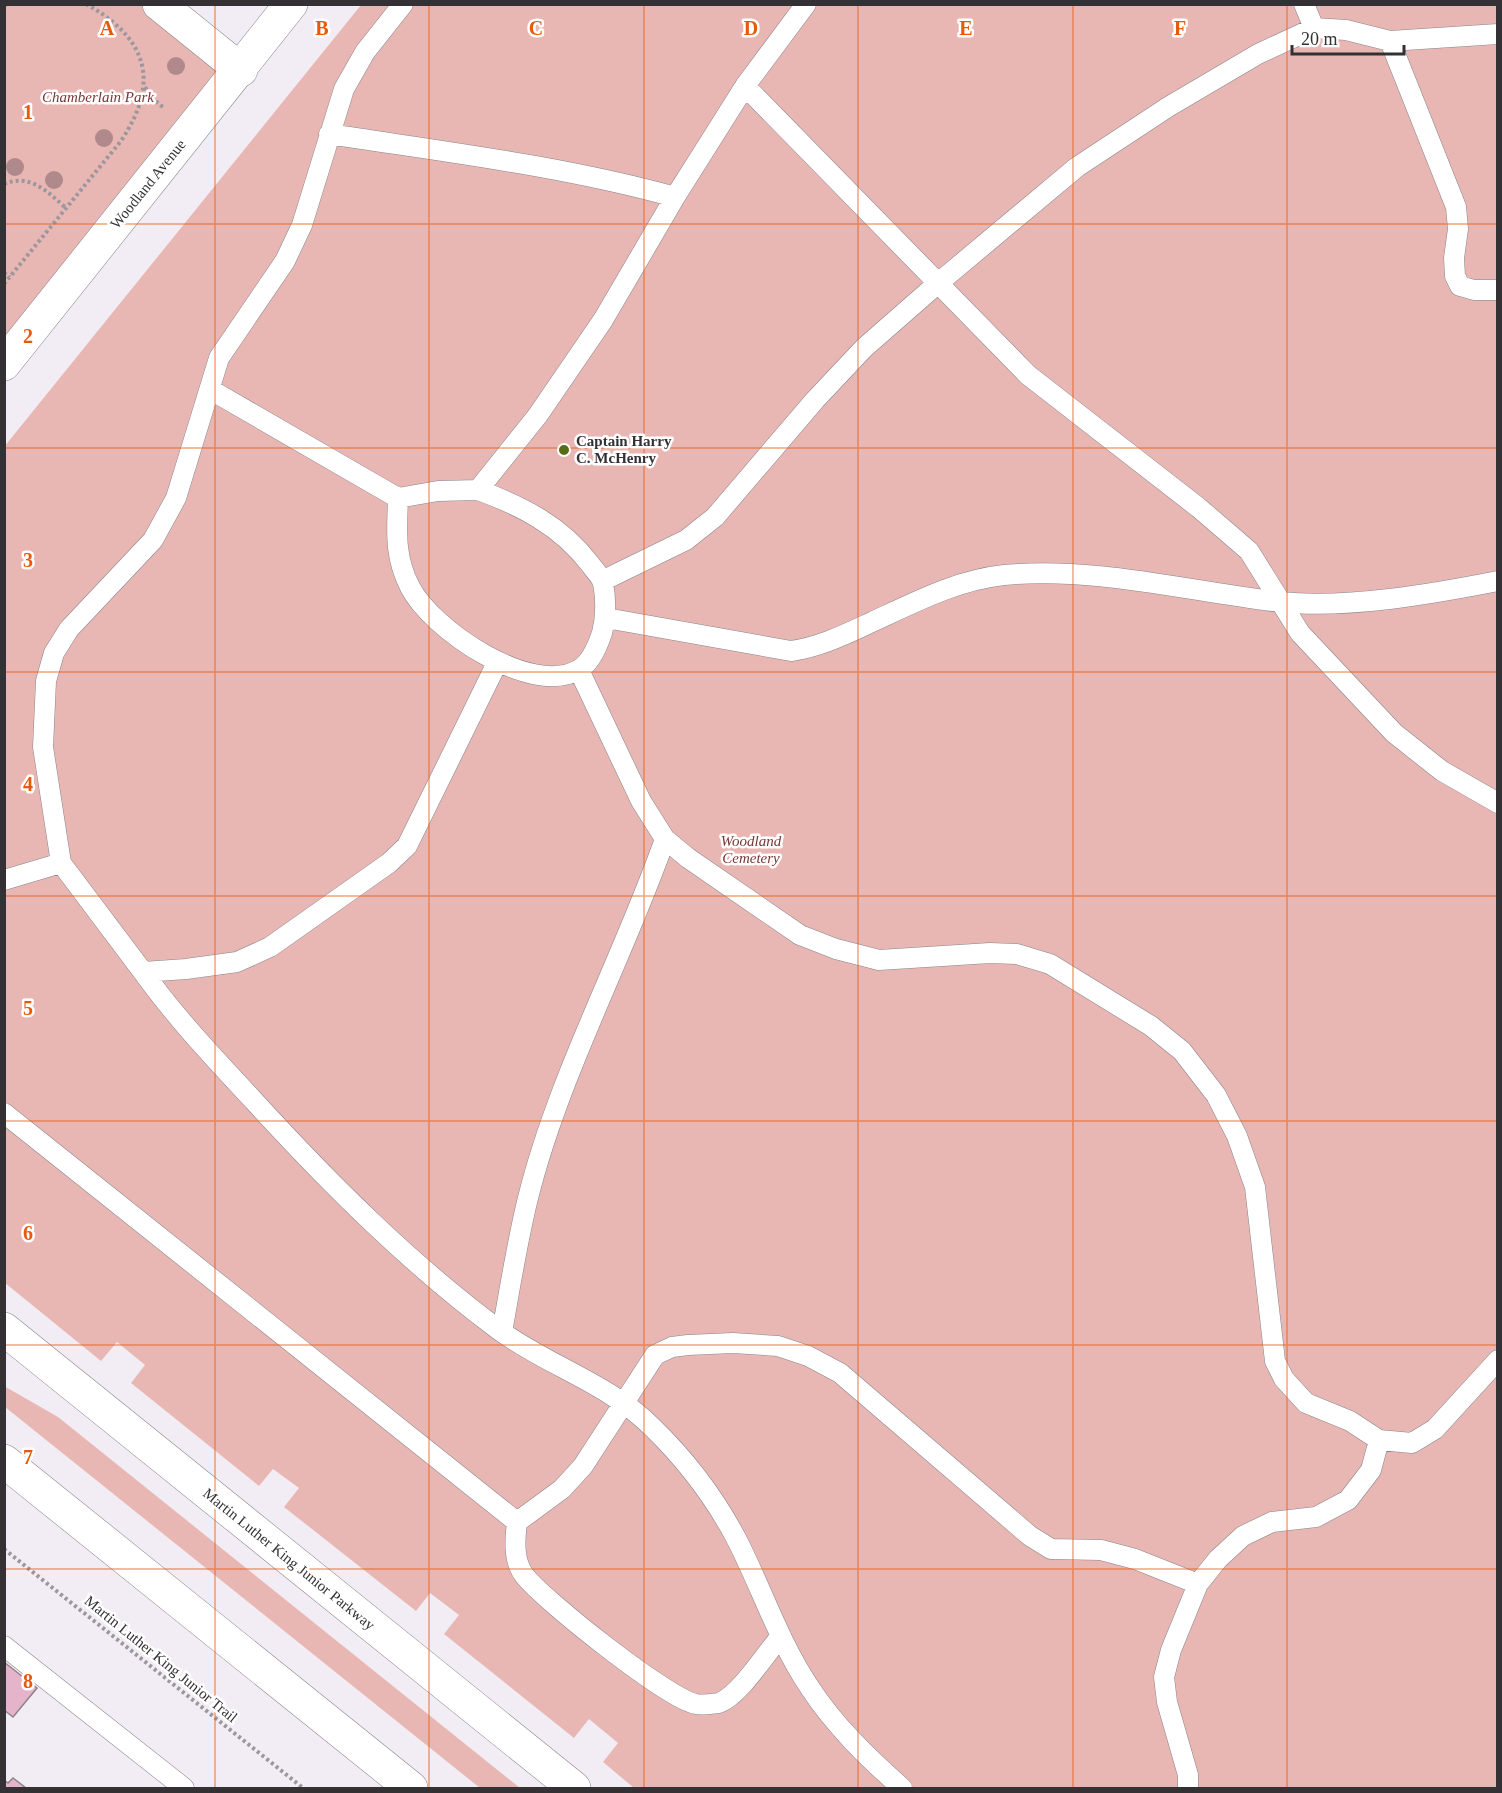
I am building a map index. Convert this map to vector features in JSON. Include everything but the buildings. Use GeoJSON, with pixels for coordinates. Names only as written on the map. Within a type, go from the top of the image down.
{"type":"FeatureCollection","features":[{"type":"Feature","properties":{"kind":"main road"},"geometry":{"type":"LineString","coordinates":[[159,4],[241,70]]}},
{"type":"Feature","properties":{"kind":"main road","name":"Woodland Avenue"},"geometry":{"type":"LineString","coordinates":[[4,364],[241,70],[291,4]]}},
{"type":"Feature","properties":{"kind":"main road","name":"Martin Luther King Junior Parkway"},"geometry":{"type":"LineString","coordinates":[[4,1329],[574,1788]]}},
{"type":"Feature","properties":{"kind":"main road"},"geometry":{"type":"LineString","coordinates":[[4,1461],[411,1788]]}},
{"type":"Feature","properties":{"kind":"lane"},"geometry":{"type":"LineString","coordinates":[[403,4],[365,52],[344,88],[302,225],[285,261],[219,358],[176,498],[153,540],[69,629],[54,653],[46,681],[43,747],[61,863],[171,1011],[291,1141],[434,1278],[502,1332],[624,1401],[653,1428],[701,1481],[736,1539],[781,1636],[810,1688],[856,1747],[902,1788]]}},
{"type":"Feature","properties":{"kind":"lane"},"geometry":{"type":"LineString","coordinates":[[478,490],[538,415],[596,330],[675,197],[745,86],[806,4]]}},
{"type":"Feature","properties":{"kind":"lane"},"geometry":{"type":"LineString","coordinates":[[1304,4],[1314,28]]}},
{"type":"Feature","properties":{"kind":"lane"},"geometry":{"type":"LineString","coordinates":[[602,581],[686,540],[714,516],[815,400],[864,348],[1077,167],[1168,107],[1258,54],[1314,28],[1346,30],[1390,40],[1497,34]]}},
{"type":"Feature","properties":{"kind":"lane"},"geometry":{"type":"LineString","coordinates":[[1390,40],[1456,207],[1455,276],[1460,286],[1473,290],[1497,290]]}},
{"type":"Feature","properties":{"kind":"lane"},"geometry":{"type":"LineString","coordinates":[[745,86],[1028,375],[1199,508],[1249,551],[1300,633],[1394,733],[1442,771],[1497,803]]}},
{"type":"Feature","properties":{"kind":"lane"},"geometry":{"type":"LineString","coordinates":[[330,134],[512,163],[635,186],[675,197]]}},
{"type":"Feature","properties":{"kind":"lane"},"geometry":{"type":"LineString","coordinates":[[211,390],[398,498],[438,491],[478,490],[510,502],[554,526],[584,556],[602,581],[606,618],[598,646],[579,670],[556,676],[529,672],[497,663],[455,637],[428,612],[410,588],[396,550],[398,498]]}},
{"type":"Feature","properties":{"kind":"lane"},"geometry":{"type":"LineString","coordinates":[[606,618],[791,651],[809,649],[836,639],[955,585],[1004,575],[1057,574],[1159,584],[1282,602],[1338,603],[1451,590],[1497,581]]}},
{"type":"Feature","properties":{"kind":"lane"},"geometry":{"type":"LineString","coordinates":[[143,972],[237,962],[270,947],[389,863],[407,846],[497,663]]}},
{"type":"Feature","properties":{"kind":"lane"},"geometry":{"type":"LineString","coordinates":[[579,670],[641,801],[665,839],[687,858],[800,935],[836,949],[879,960],[990,953],[1017,954],[1050,964],[1151,1026],[1182,1051],[1216,1095],[1237,1136],[1255,1187],[1275,1361],[1284,1378],[1306,1403],[1350,1421],[1379,1440],[1412,1443],[1435,1429],[1497,1360]]}},
{"type":"Feature","properties":{"kind":"lane"},"geometry":{"type":"LineString","coordinates":[[502,1332],[528,1197],[555,1114],[645,895],[665,839]]}},
{"type":"Feature","properties":{"kind":"lane"},"geometry":{"type":"LineString","coordinates":[[4,880],[61,863]]}},
{"type":"Feature","properties":{"kind":"lane"},"geometry":{"type":"LineString","coordinates":[[4,1113],[517,1522]]}},
{"type":"Feature","properties":{"kind":"lane"},"geometry":{"type":"LineString","coordinates":[[517,1522],[562,1489],[583,1466],[655,1355],[672,1347],[733,1343],[778,1346],[808,1356],[840,1373],[1030,1536],[1051,1549],[1101,1550],[1136,1558],[1198,1584]]}},
{"type":"Feature","properties":{"kind":"lane"},"geometry":{"type":"LineString","coordinates":[[1188,1788],[1188,1775],[1167,1702],[1164,1677],[1171,1650],[1198,1584],[1218,1559],[1244,1536],[1272,1522],[1316,1517],[1348,1500],[1371,1470],[1379,1440]]}},
{"type":"Feature","properties":{"kind":"lane"},"geometry":{"type":"LineString","coordinates":[[517,1522],[516,1557],[524,1574],[602,1643],[676,1695],[696,1704],[719,1703],[739,1687],[781,1636]]}},
{"type":"Feature","properties":{"kind":"lane"},"geometry":{"type":"LineString","coordinates":[[4,1646],[184,1788]]}},
{"type":"Feature","properties":{"kind":"path"},"geometry":{"type":"LineString","coordinates":[[4,284],[134,122],[145,86],[137,47],[126,33],[86,4]]}},
{"type":"Feature","properties":{"kind":"path"},"geometry":{"type":"LineString","coordinates":[[4,184],[27,181],[43,187],[66,208]]}},
{"type":"Feature","properties":{"kind":"path"},"geometry":{"type":"LineString","coordinates":[[4,273],[10,278]]}},
{"type":"Feature","properties":{"kind":"path","name":"Martin Luther King Junior Trail"},"geometry":{"type":"LineString","coordinates":[[4,1549],[303,1788]]}},
{"type":"Feature","properties":{"kind":"green space","name":"Chamberlain Park"},"geometry":{"type":"Polygon","coordinates":[[[5,5],[158,5],[241,70],[5,346],[5,5]]]}},
{"type":"Feature","properties":{"kind":"green space","name":"Woodland Cemetery"},"geometry":{"type":"Polygon","coordinates":[[[361,5],[1497,5],[1497,1788],[634,1788],[603,1762],[618,1743],[589,1719],[574,1738],[444,1634],[459,1615],[430,1593],[416,1611],[284,1507],[299,1488],[273,1469],[259,1486],[131,1383],[145,1365],[117,1342],[101,1361],[5,1283],[4,447],[361,5]]]}},
{"type":"Feature","properties":{"kind":"green space"},"geometry":{"type":"Polygon","coordinates":[[[4,1386],[58,1417],[520,1788],[480,1788],[5,1407],[4,1386]]]}},
{"type":"Feature","properties":{"kind":"place","name":"Captain Harry C. McHenry"},"geometry":{"type":"Point","coordinates":[564,450]}}]}
